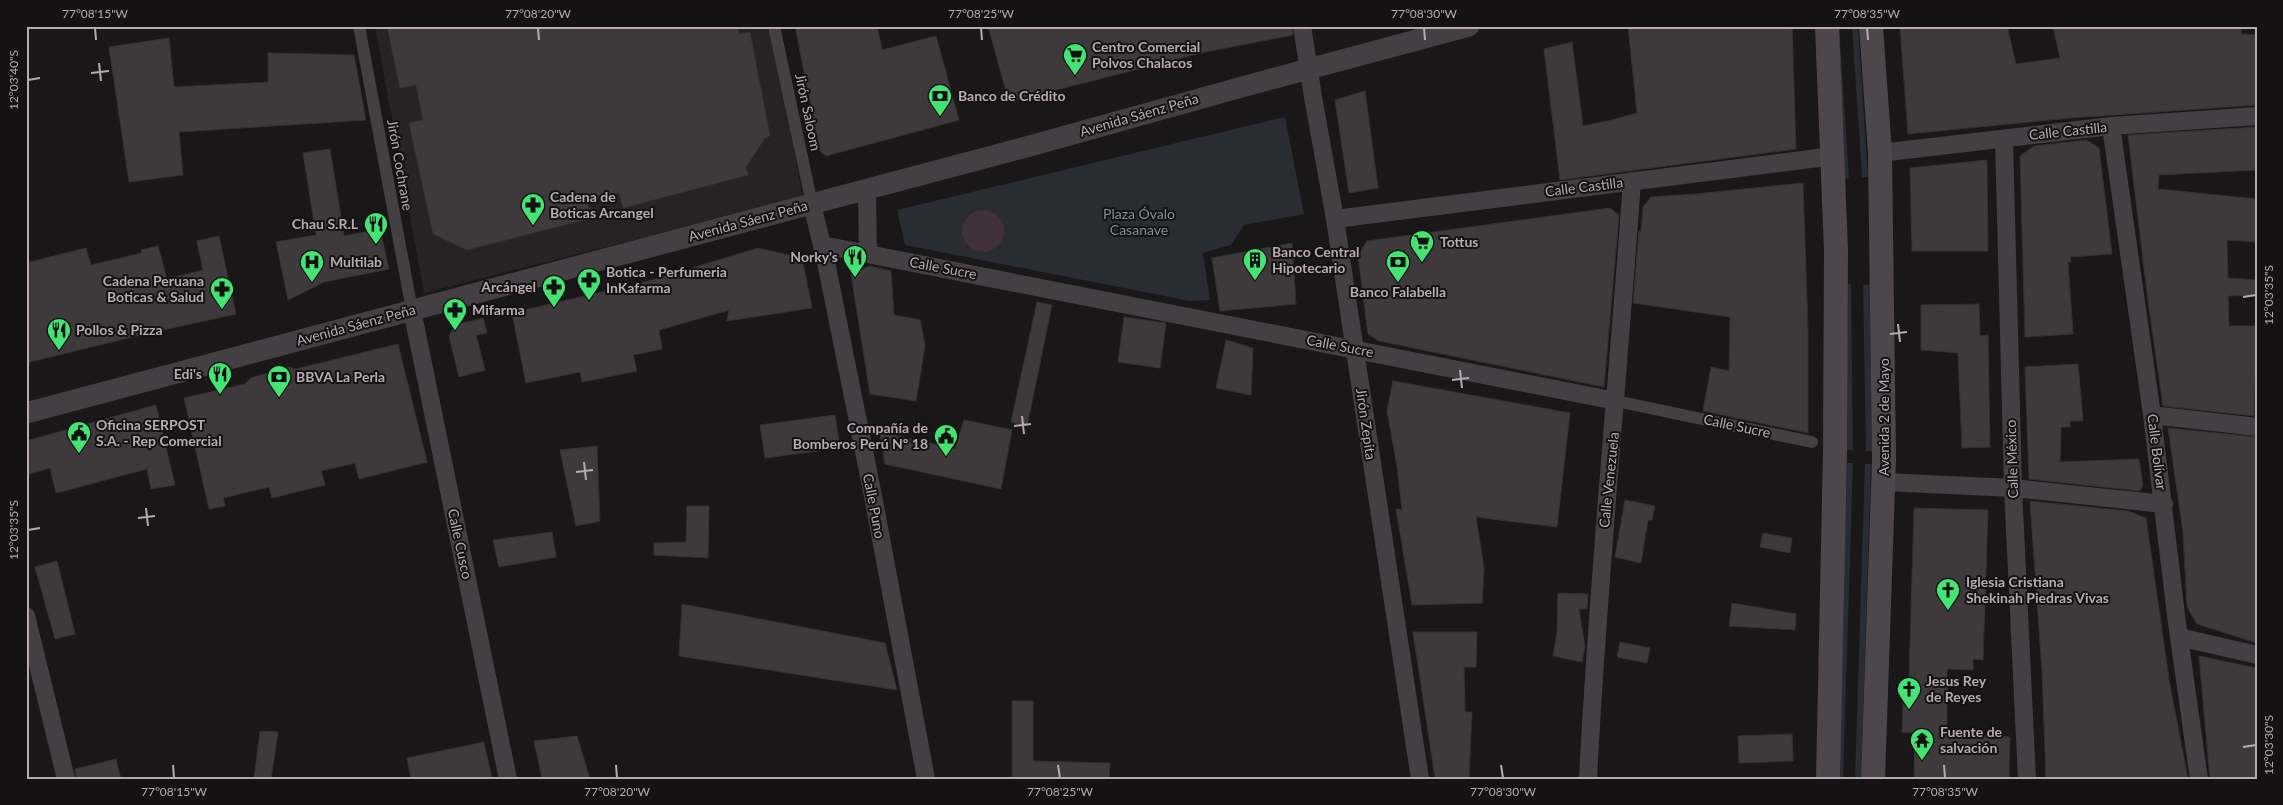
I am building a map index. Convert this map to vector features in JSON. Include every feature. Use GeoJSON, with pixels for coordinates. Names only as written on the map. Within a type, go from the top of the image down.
{"type":"FeatureCollection","features":[{"type":"Feature","properties":{"kind":"main road"},"geometry":{"type":"LineString","coordinates":[[1827,26],[1834,156],[1836,251],[1835,442],[1828,779]]}},
{"type":"Feature","properties":{"kind":"main road","name":"Avenida 2 de Mayo"},"geometry":{"type":"LineString","coordinates":[[1871,26],[1880,153],[1884,482],[1873,779]]}},
{"type":"Feature","properties":{"kind":"street","name":"Jirón Cochrane"},"geometry":{"type":"LineString","coordinates":[[359,26],[412,310]]}},
{"type":"Feature","properties":{"kind":"street","name":"Jirón Saloom"},"geometry":{"type":"LineString","coordinates":[[774,26],[812,204]]}},
{"type":"Feature","properties":{"kind":"street","name":"Jirón Zepita"},"geometry":{"type":"LineString","coordinates":[[1302,26],[1335,219],[1420,779]]}},
{"type":"Feature","properties":{"kind":"street","name":"Avenida Sáenz Peña"},"geometry":{"type":"LineString","coordinates":[[26,412],[867,190],[1469,26]]}},
{"type":"Feature","properties":{"kind":"street","name":"Calle Castilla"},"geometry":{"type":"LineString","coordinates":[[1880,153],[2111,126],[2257,116]]}},
{"type":"Feature","properties":{"kind":"street","name":"Calle Bolívar"},"geometry":{"type":"LineString","coordinates":[[2111,126],[2164,504],[2198,779]]}},
{"type":"Feature","properties":{"kind":"street","name":"Calle México"},"geometry":{"type":"LineString","coordinates":[[2004,139],[2013,488],[2027,779]]}},
{"type":"Feature","properties":{"kind":"street","name":"Calle Castilla"},"geometry":{"type":"LineString","coordinates":[[1335,219],[1834,156]]}},
{"type":"Feature","properties":{"kind":"street","name":"Calle Venezuela"},"geometry":{"type":"LineString","coordinates":[[1588,779],[1596,634],[1632,181]]}},
{"type":"Feature","properties":{"kind":"street"},"geometry":{"type":"LineString","coordinates":[[867,190],[868,254]]}},
{"type":"Feature","properties":{"kind":"street","name":"Calle Puno"},"geometry":{"type":"LineString","coordinates":[[812,204],[822,245],[898,623],[926,779]]}},
{"type":"Feature","properties":{"kind":"street","name":"Calle Sucre"},"geometry":{"type":"LineString","coordinates":[[822,245],[1355,349],[1812,442]]}},
{"type":"Feature","properties":{"kind":"street","name":"Calle Cusco"},"geometry":{"type":"LineString","coordinates":[[412,310],[508,779]]}},
{"type":"Feature","properties":{"kind":"street"},"geometry":{"type":"LineString","coordinates":[[2152,415],[2257,427]]}},
{"type":"Feature","properties":{"kind":"street"},"geometry":{"type":"LineString","coordinates":[[1884,482],[2013,488],[2164,504]]}},
{"type":"Feature","properties":{"kind":"street"},"geometry":{"type":"LineString","coordinates":[[26,616],[66,779]]}},
{"type":"Feature","properties":{"kind":"street"},"geometry":{"type":"LineString","coordinates":[[2179,637],[2257,655]]}},
{"type":"Feature","properties":{"kind":"shaded area"},"geometry":{"type":"Polygon","coordinates":[[[375,26],[770,26],[803,197],[424,293],[375,26]]]}},
{"type":"Feature","properties":{"kind":"shaded area"},"geometry":{"type":"Polygon","coordinates":[[[983,210],[998,216],[1004,231],[998,246],[983,252],[968,246],[962,231],[968,216],[983,210]]]}},
{"type":"Feature","properties":{"kind":"green space"},"geometry":{"type":"Polygon","coordinates":[[[1833,26],[1839,26],[1849,178],[1843,179],[1833,26]]]}},
{"type":"Feature","properties":{"kind":"green space"},"geometry":{"type":"Polygon","coordinates":[[[1852,26],[1858,26],[1868,177],[1862,177],[1852,26]]]}},
{"type":"Feature","properties":{"kind":"green space","name":"Plaza Óvalo Casanave"},"geometry":{"type":"Polygon","coordinates":[[[1285,117],[1304,214],[1244,225],[1231,245],[1203,253],[1210,300],[1190,301],[905,245],[897,210],[1285,117]]]}},
{"type":"Feature","properties":{"kind":"green space"},"geometry":{"type":"Polygon","coordinates":[[[1846,284],[1851,284],[1853,450],[1847,450],[1846,284]]]}},
{"type":"Feature","properties":{"kind":"green space"},"geometry":{"type":"Polygon","coordinates":[[[1863,285],[1870,285],[1872,451],[1866,451],[1863,285]]]}},
{"type":"Feature","properties":{"kind":"green space"},"geometry":{"type":"Polygon","coordinates":[[[1847,463],[1853,463],[1843,779],[1837,779],[1847,463]]]}},
{"type":"Feature","properties":{"kind":"green space"},"geometry":{"type":"Polygon","coordinates":[[[1865,464],[1871,464],[1861,779],[1855,779],[1865,464]]]}},
{"type":"Feature","properties":{"kind":"building"},"geometry":{"type":"Polygon","coordinates":[[[387,26],[737,26],[739,34],[750,32],[770,136],[765,138],[746,167],[748,175],[623,208],[619,193],[587,202],[592,218],[467,250],[433,234],[409,123],[423,120],[416,85],[400,88],[387,26]]]}},
{"type":"Feature","properties":{"kind":"building"},"geometry":{"type":"Polygon","coordinates":[[[795,26],[877,26],[882,50],[936,36],[959,120],[826,156],[820,151],[795,26]]]}},
{"type":"Feature","properties":{"kind":"building"},"geometry":{"type":"Polygon","coordinates":[[[988,26],[1292,26],[1293,35],[1205,52],[1009,102],[988,26]]]}},
{"type":"Feature","properties":{"kind":"building"},"geometry":{"type":"Polygon","coordinates":[[[1628,26],[1792,26],[1796,149],[1560,180],[1544,49],[1572,42],[1583,126],[1612,120],[1637,113],[1628,26]]]}},
{"type":"Feature","properties":{"kind":"building"},"geometry":{"type":"Polygon","coordinates":[[[1900,26],[2007,26],[2016,64],[2060,58],[2053,26],[2241,26],[2241,34],[2257,35],[2257,105],[2070,118],[1908,134],[1900,26]]]}},
{"type":"Feature","properties":{"kind":"building"},"geometry":{"type":"Polygon","coordinates":[[[169,38],[174,87],[268,82],[268,53],[354,55],[366,120],[179,132],[183,175],[129,182],[109,47],[169,38]]]}},
{"type":"Feature","properties":{"kind":"building"},"geometry":{"type":"Polygon","coordinates":[[[1365,91],[1378,188],[1349,193],[1335,100],[1365,91]]]}},
{"type":"Feature","properties":{"kind":"building"},"geometry":{"type":"Polygon","coordinates":[[[2257,127],[2257,170],[2159,175],[2158,189],[2257,199],[2257,242],[2227,240],[2228,278],[2257,280],[2257,295],[2228,296],[2229,326],[2257,326],[2254,416],[2163,406],[2128,135],[2257,127]]]}},
{"type":"Feature","properties":{"kind":"building"},"geometry":{"type":"Polygon","coordinates":[[[2086,140],[2099,148],[2112,254],[2070,257],[2071,262],[2068,262],[2073,334],[2025,337],[2020,156],[2034,146],[2086,140]]]}},
{"type":"Feature","properties":{"kind":"building"},"geometry":{"type":"Polygon","coordinates":[[[330,149],[344,236],[380,229],[389,269],[324,282],[288,300],[276,242],[316,235],[303,153],[330,149]]]}},
{"type":"Feature","properties":{"kind":"building"},"geometry":{"type":"Polygon","coordinates":[[[1987,160],[1988,251],[1912,251],[1910,168],[1987,160]]]}},
{"type":"Feature","properties":{"kind":"building"},"geometry":{"type":"Polygon","coordinates":[[[1803,183],[1808,329],[1808,433],[1703,411],[1711,367],[1729,371],[1730,317],[1633,303],[1643,207],[1651,197],[1803,183]]]}},
{"type":"Feature","properties":{"kind":"building"},"geometry":{"type":"Polygon","coordinates":[[[1610,208],[1619,215],[1604,387],[1379,341],[1368,334],[1358,255],[1367,241],[1610,208]]]}},
{"type":"Feature","properties":{"kind":"building"},"geometry":{"type":"Polygon","coordinates":[[[219,236],[236,314],[26,363],[26,263],[86,248],[91,265],[142,253],[141,250],[158,246],[167,279],[203,270],[197,241],[219,236]]]}},
{"type":"Feature","properties":{"kind":"building","name":"Banco Central Hipotecario"},"geometry":{"type":"Polygon","coordinates":[[[1292,243],[1296,304],[1220,311],[1212,258],[1292,243]]]}},
{"type":"Feature","properties":{"kind":"building"},"geometry":{"type":"Polygon","coordinates":[[[758,248],[802,258],[812,308],[727,321],[729,310],[659,330],[662,349],[633,355],[637,371],[582,382],[580,372],[526,383],[512,313],[649,281],[758,248]]]}},
{"type":"Feature","properties":{"kind":"building"},"geometry":{"type":"Polygon","coordinates":[[[870,266],[891,271],[894,315],[920,320],[925,346],[916,401],[870,394],[851,274],[870,266]]]}},
{"type":"Feature","properties":{"kind":"building"},"geometry":{"type":"Polygon","coordinates":[[[1037,302],[1052,305],[1027,426],[1011,422],[1037,302]]]}},
{"type":"Feature","properties":{"kind":"building"},"geometry":{"type":"Polygon","coordinates":[[[1979,304],[1980,336],[1988,335],[1990,447],[1962,448],[1958,353],[1921,350],[1921,305],[1979,304]]]}},
{"type":"Feature","properties":{"kind":"building"},"geometry":{"type":"Polygon","coordinates":[[[1124,317],[1166,323],[1160,368],[1118,362],[1124,317]]]}},
{"type":"Feature","properties":{"kind":"building"},"geometry":{"type":"Polygon","coordinates":[[[483,318],[487,333],[476,335],[485,370],[459,377],[449,336],[455,325],[483,318]]]}},
{"type":"Feature","properties":{"kind":"building"},"geometry":{"type":"Polygon","coordinates":[[[1226,340],[1253,348],[1251,395],[1216,388],[1226,340]]]}},
{"type":"Feature","properties":{"kind":"building"},"geometry":{"type":"Polygon","coordinates":[[[398,344],[427,462],[359,479],[355,463],[321,471],[325,485],[272,498],[269,487],[223,498],[225,506],[209,509],[184,398],[245,384],[251,378],[288,367],[296,369],[398,344]]]}},
{"type":"Feature","properties":{"kind":"building"},"geometry":{"type":"Polygon","coordinates":[[[2078,364],[2083,421],[2070,421],[2070,427],[2061,427],[2060,462],[2139,459],[2143,485],[2140,491],[2029,479],[2025,367],[2078,364]]]}},
{"type":"Feature","properties":{"kind":"building"},"geometry":{"type":"Polygon","coordinates":[[[1393,381],[1570,413],[1557,527],[1476,517],[1484,568],[1482,603],[1412,605],[1396,509],[1402,510],[1397,466],[1387,411],[1393,381]]]}},
{"type":"Feature","properties":{"kind":"building"},"geometry":{"type":"Polygon","coordinates":[[[156,405],[175,485],[151,489],[147,469],[56,493],[50,468],[26,475],[26,441],[156,405]]]}},
{"type":"Feature","properties":{"kind":"building"},"geometry":{"type":"Polygon","coordinates":[[[835,415],[840,448],[765,458],[760,425],[835,415]]]}},
{"type":"Feature","properties":{"kind":"building","name":"Compañía de Bomberos Perú Nº 18"},"geometry":{"type":"Polygon","coordinates":[[[964,420],[1012,430],[1001,489],[885,464],[880,432],[955,449],[964,420]]]}},
{"type":"Feature","properties":{"kind":"building"},"geometry":{"type":"Polygon","coordinates":[[[2168,428],[2257,437],[2257,643],[2197,624],[2187,607],[2183,532],[2168,428]]]}},
{"type":"Feature","properties":{"kind":"building"},"geometry":{"type":"Polygon","coordinates":[[[597,446],[600,521],[576,526],[560,450],[597,446]]]}},
{"type":"Feature","properties":{"kind":"building"},"geometry":{"type":"Polygon","coordinates":[[[1625,500],[1655,506],[1652,520],[1648,520],[1641,563],[1615,557],[1625,500]]]}},
{"type":"Feature","properties":{"kind":"building"},"geometry":{"type":"Polygon","coordinates":[[[2030,501],[2128,511],[2146,518],[2169,680],[2188,779],[2046,779],[2042,671],[2030,501]]]}},
{"type":"Feature","properties":{"kind":"building"},"geometry":{"type":"Polygon","coordinates":[[[687,506],[709,506],[708,558],[654,555],[654,543],[686,542],[687,506]]]}},
{"type":"Feature","properties":{"kind":"building","name":"Iglesia Cristiana Shekinah Piedras Vivas"},"geometry":{"type":"Polygon","coordinates":[[[1914,508],[1988,510],[1983,660],[1973,659],[1973,670],[1947,669],[1947,734],[2010,737],[2009,779],[1914,779],[1915,733],[1902,732],[1904,678],[1909,679],[1914,508]]]}},
{"type":"Feature","properties":{"kind":"building"},"geometry":{"type":"Polygon","coordinates":[[[552,532],[556,557],[499,567],[493,540],[552,532]]]}},
{"type":"Feature","properties":{"kind":"building"},"geometry":{"type":"Polygon","coordinates":[[[1763,533],[1792,538],[1790,553],[1760,547],[1763,533]]]}},
{"type":"Feature","properties":{"kind":"building"},"geometry":{"type":"Polygon","coordinates":[[[57,561],[75,634],[55,639],[35,567],[57,561]]]}},
{"type":"Feature","properties":{"kind":"building"},"geometry":{"type":"Polygon","coordinates":[[[1558,593],[1588,594],[1587,609],[1579,609],[1585,647],[1582,662],[1553,656],[1557,632],[1558,593]]]}},
{"type":"Feature","properties":{"kind":"building"},"geometry":{"type":"Polygon","coordinates":[[[1732,603],[1796,614],[1795,630],[1729,626],[1732,603]]]}},
{"type":"Feature","properties":{"kind":"building"},"geometry":{"type":"Polygon","coordinates":[[[682,604],[885,643],[897,690],[679,656],[682,604]]]}},
{"type":"Feature","properties":{"kind":"building"},"geometry":{"type":"Polygon","coordinates":[[[1413,632],[1477,632],[1476,667],[1464,667],[1465,712],[1472,712],[1469,778],[1435,778],[1413,632]]]}},
{"type":"Feature","properties":{"kind":"building"},"geometry":{"type":"Polygon","coordinates":[[[1620,642],[1650,648],[1647,663],[1617,657],[1620,642]]]}},
{"type":"Feature","properties":{"kind":"building"},"geometry":{"type":"Polygon","coordinates":[[[2199,656],[2257,668],[2257,779],[2210,779],[2199,656]]]}},
{"type":"Feature","properties":{"kind":"building"},"geometry":{"type":"Polygon","coordinates":[[[1012,701],[1033,701],[1033,761],[1110,763],[1109,779],[1012,779],[1012,701]]]}},
{"type":"Feature","properties":{"kind":"building"},"geometry":{"type":"Polygon","coordinates":[[[260,731],[278,732],[271,779],[254,779],[260,731]]]}},
{"type":"Feature","properties":{"kind":"building"},"geometry":{"type":"Polygon","coordinates":[[[1792,734],[1793,761],[1739,763],[1738,736],[1792,734]]]}},
{"type":"Feature","properties":{"kind":"building"},"geometry":{"type":"Polygon","coordinates":[[[577,736],[590,779],[542,779],[534,741],[577,736]]]}},
{"type":"Feature","properties":{"kind":"building"},"geometry":{"type":"Polygon","coordinates":[[[484,742],[492,779],[411,779],[407,758],[484,742]]]}},
{"type":"Feature","properties":{"kind":"building"},"geometry":{"type":"Polygon","coordinates":[[[116,759],[121,779],[76,779],[75,769],[116,759]]]}},
{"type":"Feature","properties":{"kind":"place","name":"Centro Comercial Polvos Chalacos"},"geometry":{"type":"Point","coordinates":[1075,76]}},
{"type":"Feature","properties":{"kind":"place","name":"Banco de Crédito"},"geometry":{"type":"Point","coordinates":[940,117]}},
{"type":"Feature","properties":{"kind":"place","name":"Cadena de Boticas Arcangel"},"geometry":{"type":"Point","coordinates":[533,226]}},
{"type":"Feature","properties":{"kind":"place","name":"Chau S.R.L"},"geometry":{"type":"Point","coordinates":[376,245]}},
{"type":"Feature","properties":{"kind":"place","name":"Tottus"},"geometry":{"type":"Point","coordinates":[1422,263]}},
{"type":"Feature","properties":{"kind":"place","name":"Norky's"},"geometry":{"type":"Point","coordinates":[855,278]}},
{"type":"Feature","properties":{"kind":"place","name":"Banco Central Hipotecario"},"geometry":{"type":"Point","coordinates":[1255,281]}},
{"type":"Feature","properties":{"kind":"place","name":"Multilab"},"geometry":{"type":"Point","coordinates":[312,283]}},
{"type":"Feature","properties":{"kind":"place","name":"Banco Falabella"},"geometry":{"type":"Point","coordinates":[1398,283]}},
{"type":"Feature","properties":{"kind":"place","name":"Botica - Perfumeria InKafarma"},"geometry":{"type":"Point","coordinates":[589,301]}},
{"type":"Feature","properties":{"kind":"place","name":"Arcángel"},"geometry":{"type":"Point","coordinates":[554,308]}},
{"type":"Feature","properties":{"kind":"place","name":"Cadena Peruana Boticas & Salud"},"geometry":{"type":"Point","coordinates":[222,310]}},
{"type":"Feature","properties":{"kind":"place","name":"Mifarma"},"geometry":{"type":"Point","coordinates":[455,331]}},
{"type":"Feature","properties":{"kind":"place","name":"Pollos & Pizza"},"geometry":{"type":"Point","coordinates":[59,351]}},
{"type":"Feature","properties":{"kind":"place","name":"Edi's"},"geometry":{"type":"Point","coordinates":[220,395]}},
{"type":"Feature","properties":{"kind":"place","name":"BBVA La Perla"},"geometry":{"type":"Point","coordinates":[279,398]}},
{"type":"Feature","properties":{"kind":"place","name":"Oficina SERPOST S.A. - Rep Comercial"},"geometry":{"type":"Point","coordinates":[79,454]}},
{"type":"Feature","properties":{"kind":"place","name":"Compañía de Bomberos Perú Nº 18"},"geometry":{"type":"Point","coordinates":[946,457]}},
{"type":"Feature","properties":{"kind":"place","name":"Iglesia Cristiana Shekinah Piedras Vivas"},"geometry":{"type":"Point","coordinates":[1948,611]}},
{"type":"Feature","properties":{"kind":"place","name":"Jesus Rey de Reyes"},"geometry":{"type":"Point","coordinates":[1909,710]}},
{"type":"Feature","properties":{"kind":"place","name":"Fuente de salvación"},"geometry":{"type":"Point","coordinates":[1922,761]}}]}
